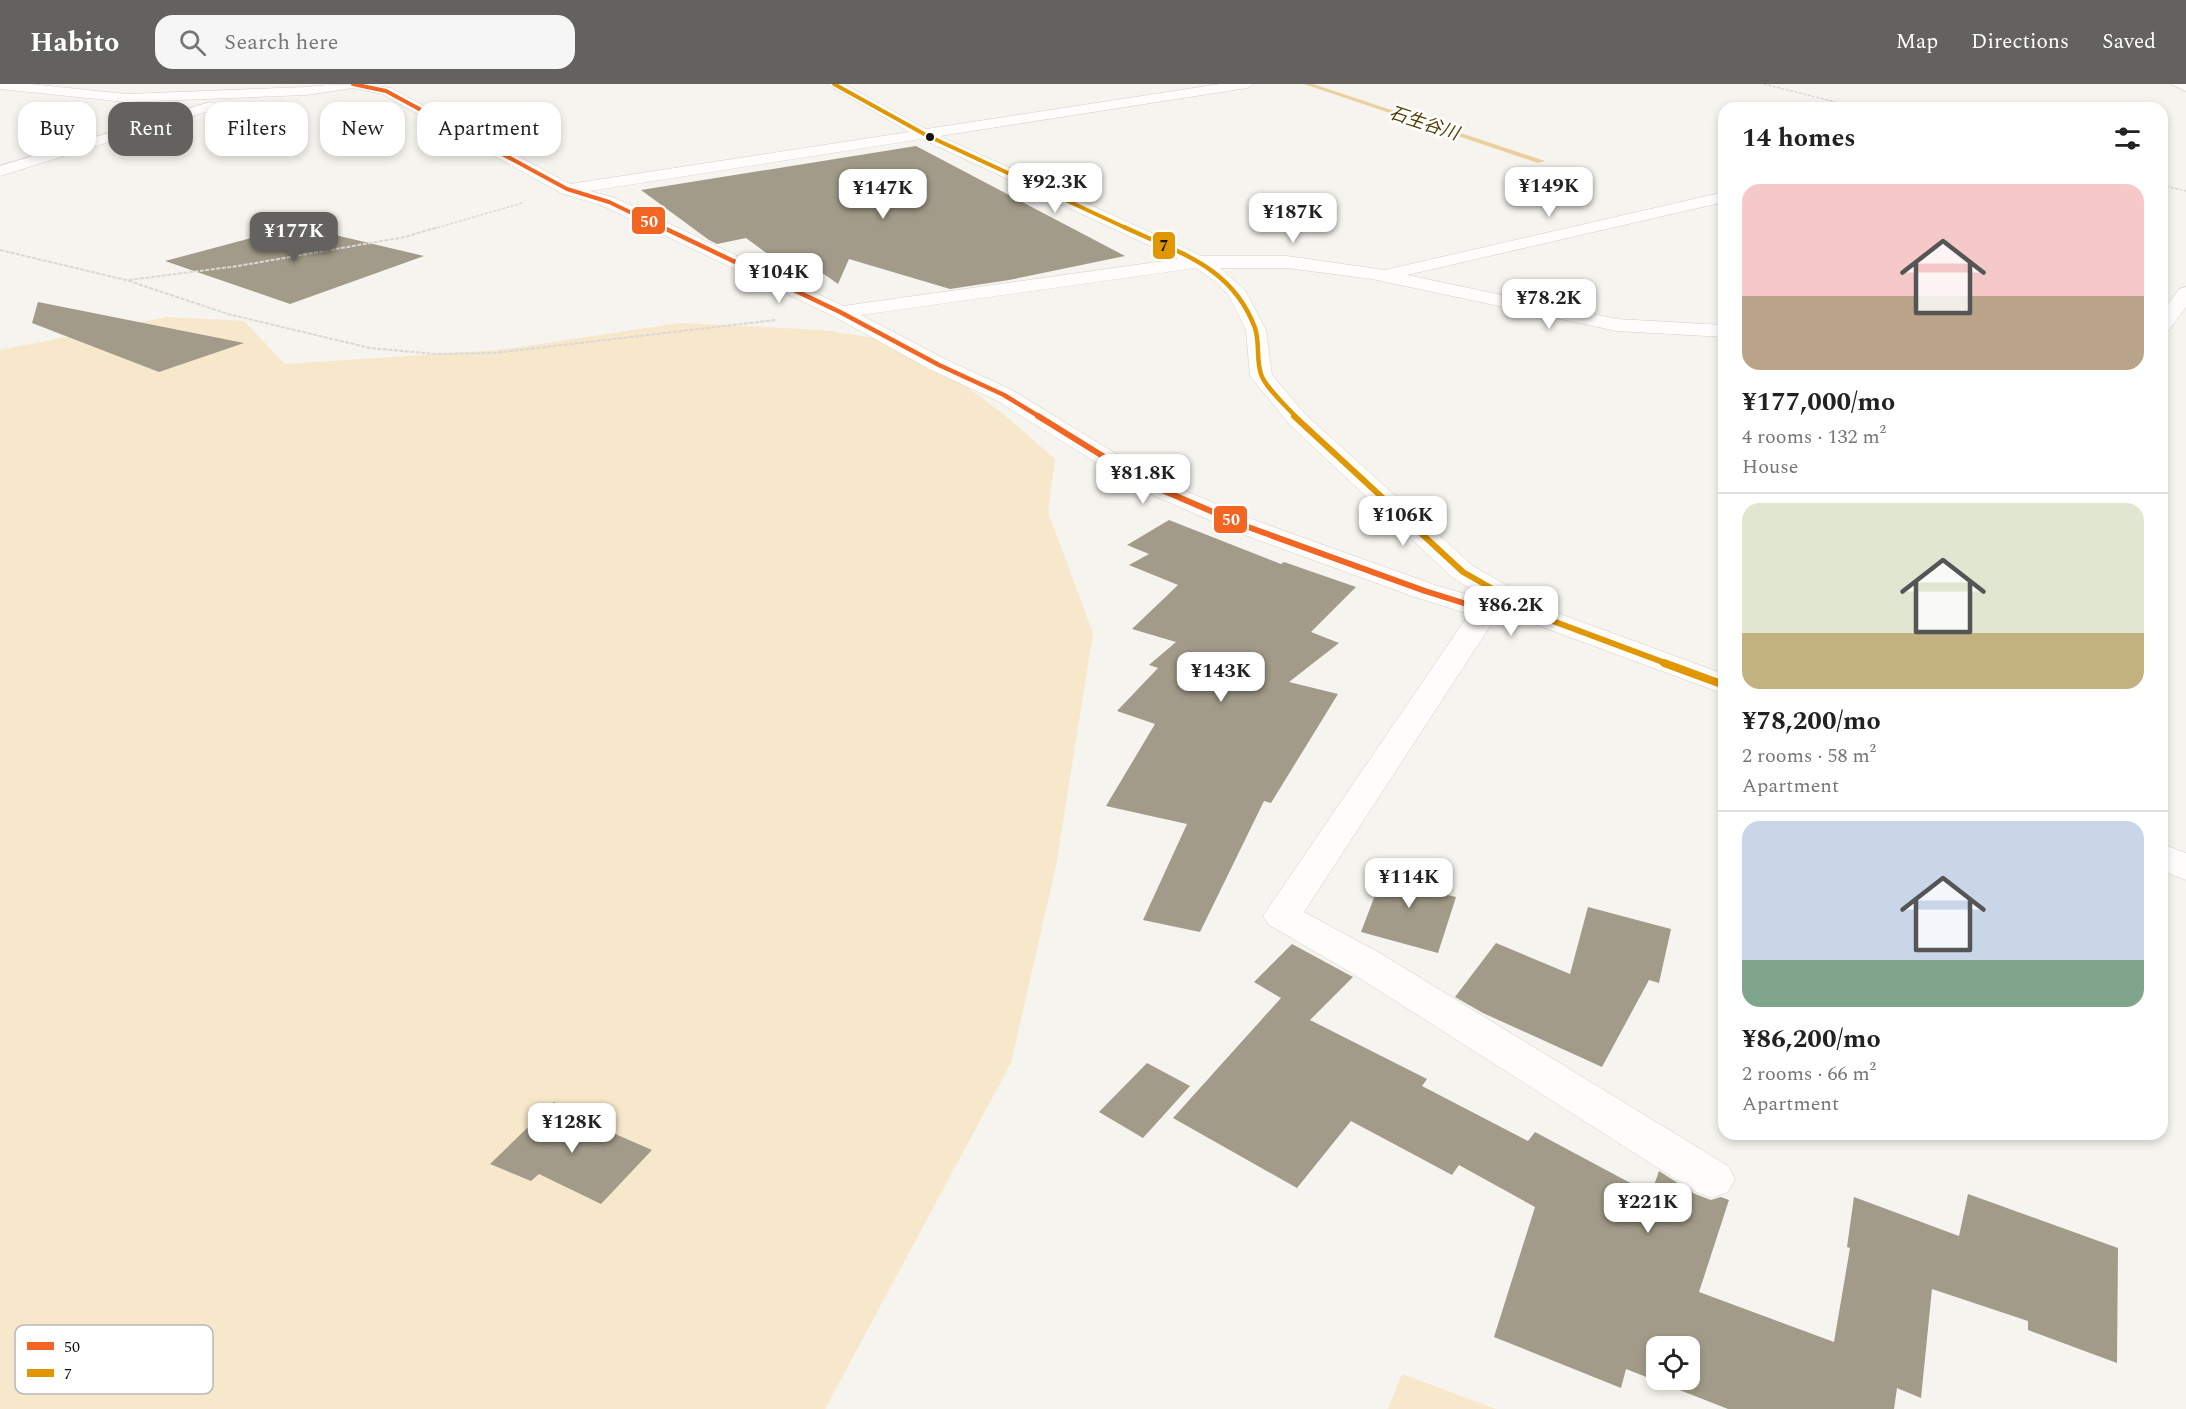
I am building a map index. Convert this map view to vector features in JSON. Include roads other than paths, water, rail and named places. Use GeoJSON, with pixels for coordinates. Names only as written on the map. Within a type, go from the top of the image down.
{"type":"FeatureCollection","features":[{"type":"Feature","properties":{"kind":"street"},"geometry":{"type":"LineString","coordinates":[[0,85],[126,98],[306,91],[353,84],[386,90],[567,189],[609,202],[840,312],[939,365],[1004,395],[1149,484],[1248,527],[1425,591],[1486,610],[1542,617]]}},
{"type":"Feature","properties":{"kind":"street"},"geometry":{"type":"LineString","coordinates":[[834,84],[926,135],[1199,262],[1223,278],[1238,294],[1256,330],[1262,376],[1297,419],[1463,572],[1542,617],[1718,683]]}},
{"type":"Feature","properties":{"kind":"street"},"geometry":{"type":"LineString","coordinates":[[567,189],[1247,84]]}},
{"type":"Feature","properties":{"kind":"street"},"geometry":{"type":"LineString","coordinates":[[2178,84],[2186,87]]}},
{"type":"Feature","properties":{"kind":"street"},"geometry":{"type":"LineString","coordinates":[[0,171],[246,94]]}},
{"type":"Feature","properties":{"kind":"street"},"geometry":{"type":"LineString","coordinates":[[1382,275],[1718,198]]}},
{"type":"Feature","properties":{"kind":"street"},"geometry":{"type":"LineString","coordinates":[[840,312],[1199,262],[1287,261],[1382,275],[1617,325],[1718,331]]}},
{"type":"Feature","properties":{"kind":"street"},"geometry":{"type":"LineString","coordinates":[[2168,318],[2186,293]]}},
{"type":"Feature","properties":{"kind":"street"},"geometry":{"type":"LineString","coordinates":[[1486,610],[1281,916],[1364,962],[1712,1179]]}},
{"type":"Feature","properties":{"kind":"street"},"geometry":{"type":"LineString","coordinates":[[2168,859],[2186,868]]}},
{"type":"Feature","properties":{"kind":"waterway","name":"石生谷川"},"geometry":{"type":"LineString","coordinates":[[1307,84],[1541,161]]}}]}
